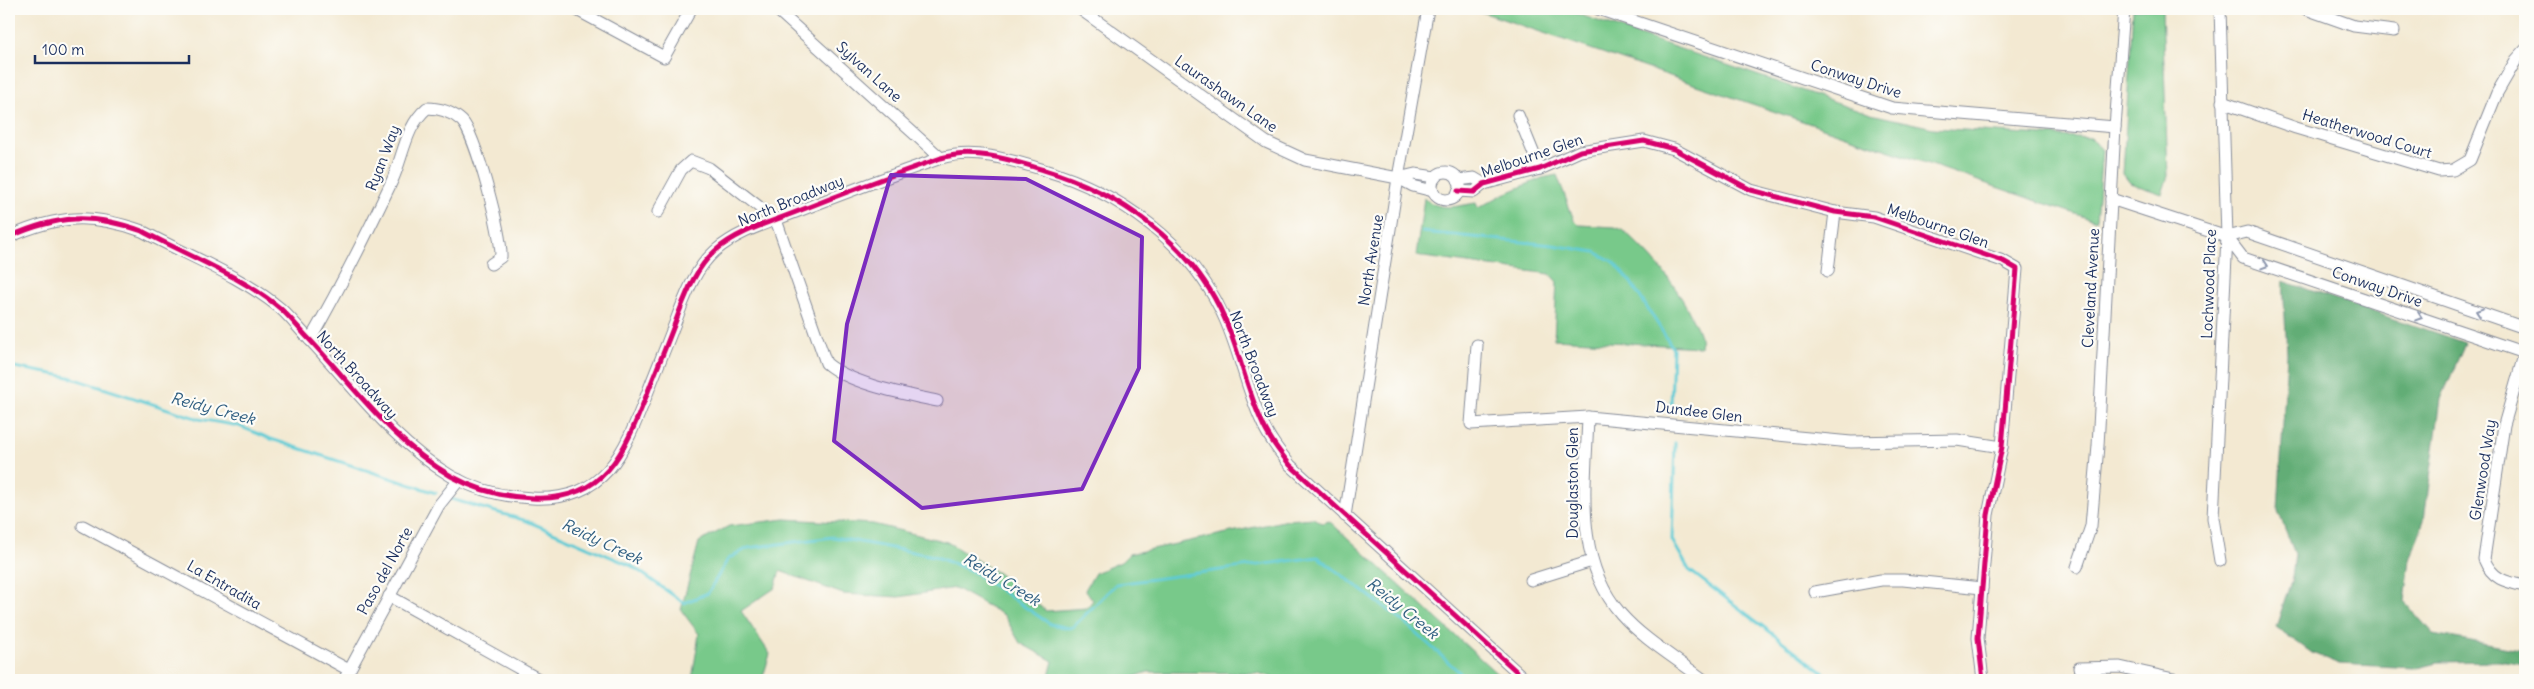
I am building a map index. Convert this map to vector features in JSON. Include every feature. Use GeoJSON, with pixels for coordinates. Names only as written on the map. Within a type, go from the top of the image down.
{"type":"FeatureCollection","features":[{"type":"Feature","properties":{"kind":"street"},"geometry":{"type":"LineString","coordinates":[[575,9],[664,57],[691,9]]}},
{"type":"Feature","properties":{"kind":"street","name":"Sylvan Lane"},"geometry":{"type":"LineString","coordinates":[[776,9],[941,158]]}},
{"type":"Feature","properties":{"kind":"street","name":"Laurashawn Lane"},"geometry":{"type":"LineString","coordinates":[[1080,9],[1266,142],[1305,160],[1398,178]]}},
{"type":"Feature","properties":{"kind":"street","name":"North Avenue"},"geometry":{"type":"LineString","coordinates":[[1345,516],[1398,178],[1428,9]]}},
{"type":"Feature","properties":{"kind":"street","name":"Conway Drive"},"geometry":{"type":"LineString","coordinates":[[1598,9],[1892,108],[2115,127]]}},
{"type":"Feature","properties":{"kind":"street","name":"Cleveland Avenue"},"geometry":{"type":"LineString","coordinates":[[2077,567],[2091,526],[2102,381],[2115,127],[2124,9]]}},
{"type":"Feature","properties":{"kind":"street","name":"Lochwood Place"},"geometry":{"type":"LineString","coordinates":[[2220,9],[2227,237],[2213,518],[2220,560]]}},
{"type":"Feature","properties":{"kind":"street"},"geometry":{"type":"LineString","coordinates":[[2306,9],[2354,26],[2394,31]]}},
{"type":"Feature","properties":{"kind":"street","name":"Heatherwood Court"},"geometry":{"type":"LineString","coordinates":[[2222,102],[2296,128],[2439,171],[2453,170],[2470,160],[2497,93],[2516,60],[2525,50]]}},
{"type":"Feature","properties":{"kind":"street","name":"Ryan Way"},"geometry":{"type":"LineString","coordinates":[[310,340],[350,270],[396,172],[412,122],[427,108],[439,108],[450,112],[463,122],[469,135],[493,206],[501,247],[500,256],[491,264]]}},
{"type":"Feature","properties":{"kind":"street"},"geometry":{"type":"LineString","coordinates":[[1518,115],[1540,169]]}},
{"type":"Feature","properties":{"kind":"street","name":"Melbourne Glen"},"geometry":{"type":"LineString","coordinates":[[1398,178],[1413,186],[1433,192],[1443,199],[1452,198],[1458,192],[1474,192],[1484,184],[1540,169],[1580,151],[1644,141],[1674,149],[1750,190],[1835,212],[1874,217],[2004,261],[2017,269],[2002,448],[1988,515],[1978,638],[1983,680]]}},
{"type":"Feature","properties":{"kind":"street","name":"North Broadway"},"geometry":{"type":"LineString","coordinates":[[9,237],[39,224],[79,218],[127,226],[249,287],[281,309],[374,414],[394,433],[459,480],[509,497],[553,499],[574,494],[593,484],[608,471],[628,443],[684,299],[697,272],[705,261],[730,240],[776,220],[953,155],[984,155],[1055,173],[1103,194],[1131,211],[1166,238],[1193,265],[1213,295],[1234,341],[1261,420],[1273,442],[1290,465],[1526,680]]}},
{"type":"Feature","properties":{"kind":"street"},"geometry":{"type":"LineString","coordinates":[[658,212],[680,170],[691,161],[709,168],[776,220],[826,363],[846,374],[891,391],[937,401]]}},
{"type":"Feature","properties":{"kind":"street","name":"Melbourne Glen"},"geometry":{"type":"LineString","coordinates":[[1398,178],[1415,174],[1435,177],[1445,172],[1453,174],[1458,180],[1474,178],[1484,184]]}},
{"type":"Feature","properties":{"kind":"street"},"geometry":{"type":"LineString","coordinates":[[1433,192],[1432,182],[1435,177]]}},
{"type":"Feature","properties":{"kind":"street"},"geometry":{"type":"LineString","coordinates":[[1458,180],[1458,192]]}},
{"type":"Feature","properties":{"kind":"street","name":"Conway Drive"},"geometry":{"type":"LineString","coordinates":[[2111,199],[2227,237],[2247,232],[2525,328]]}},
{"type":"Feature","properties":{"kind":"street"},"geometry":{"type":"LineString","coordinates":[[1828,271],[1835,212]]}},
{"type":"Feature","properties":{"kind":"street","name":"Conway Drive"},"geometry":{"type":"LineString","coordinates":[[2227,237],[2243,258],[2525,353]]}},
{"type":"Feature","properties":{"kind":"street","name":"Dundee Glen"},"geometry":{"type":"LineString","coordinates":[[1477,345],[1470,424],[1588,417],[1814,440],[1851,442],[1957,440],[2002,448]]}},
{"type":"Feature","properties":{"kind":"street","name":"Glenwood Way"},"geometry":{"type":"LineString","coordinates":[[2525,353],[2504,425],[2484,559],[2489,570],[2497,578],[2508,583],[2525,586]]}},
{"type":"Feature","properties":{"kind":"street","name":"Douglaston Glen"},"geometry":{"type":"LineString","coordinates":[[1588,417],[1585,531],[1592,561],[1621,613],[1643,634],[1704,680]]}},
{"type":"Feature","properties":{"kind":"street","name":"Paso del Norte"},"geometry":{"type":"LineString","coordinates":[[346,675],[439,504],[459,480]]}},
{"type":"Feature","properties":{"kind":"street","name":"La Entradita"},"geometry":{"type":"LineString","coordinates":[[83,526],[346,675]]}},
{"type":"Feature","properties":{"kind":"street"},"geometry":{"type":"LineString","coordinates":[[1531,580],[1592,561]]}},
{"type":"Feature","properties":{"kind":"street"},"geometry":{"type":"LineString","coordinates":[[1815,592],[1882,580],[1903,580],[1982,588]]}},
{"type":"Feature","properties":{"kind":"street"},"geometry":{"type":"LineString","coordinates":[[389,596],[540,680]]}},
{"type":"Feature","properties":{"kind":"street"},"geometry":{"type":"LineString","coordinates":[[2079,668],[2120,667],[2178,680]]}},
{"type":"Feature","properties":{"kind":"highlighted area"},"geometry":{"type":"Polygon","coordinates":[[[891,175],[1026,179],[1142,237],[1139,368],[1082,489],[922,508],[834,441],[847,324],[891,175]]]}},
{"type":"Feature","properties":{"kind":"green space"},"geometry":{"type":"Polygon","coordinates":[[[1473,9],[1563,9],[1871,114],[1933,128],[2091,138],[2102,150],[2096,221],[1473,9]]]}},
{"type":"Feature","properties":{"kind":"green space"},"geometry":{"type":"Polygon","coordinates":[[[2133,9],[2162,9],[2168,176],[2162,194],[2130,183],[2123,174],[2133,9]]]}},
{"type":"Feature","properties":{"kind":"green space"},"geometry":{"type":"Polygon","coordinates":[[[1557,175],[1574,220],[1579,225],[1615,227],[1623,230],[1662,271],[1679,293],[1696,325],[1700,336],[1700,347],[1554,339],[1557,282],[1550,274],[1416,256],[1424,198],[1443,207],[1476,203],[1478,208],[1504,194],[1542,178],[1557,175]]]}},
{"type":"Feature","properties":{"kind":"green space"},"geometry":{"type":"Polygon","coordinates":[[[2283,281],[2465,343],[2441,399],[2424,520],[2410,560],[2405,602],[2433,634],[2525,651],[2525,665],[2498,661],[2438,662],[2414,668],[2339,664],[2312,653],[2276,627],[2292,578],[2295,554],[2278,511],[2287,354],[2283,281]]]}},
{"type":"Feature","properties":{"kind":"green space"},"geometry":{"type":"Polygon","coordinates":[[[1313,518],[1322,523],[1329,521],[1504,680],[1282,680],[1258,673],[1148,672],[1125,680],[1048,680],[1053,661],[1020,643],[1004,615],[955,588],[899,597],[843,594],[780,571],[775,588],[741,611],[770,654],[762,680],[692,680],[699,634],[681,610],[699,542],[729,526],[785,519],[873,524],[947,542],[998,573],[1046,611],[1087,608],[1093,600],[1085,590],[1095,573],[1121,562],[1129,554],[1288,520],[1313,518]]]}},
{"type":"Feature","properties":{"kind":"waterway"},"geometry":{"type":"LineString","coordinates":[[1422,232],[1553,245],[1595,252],[1614,262],[1630,281],[1673,348],[1671,407]]}},
{"type":"Feature","properties":{"kind":"waterway","name":"Reidy Creek"},"geometry":{"type":"LineString","coordinates":[[9,366],[69,377],[199,419],[239,426],[271,439],[436,493]]}},
{"type":"Feature","properties":{"kind":"waterway"},"geometry":{"type":"LineString","coordinates":[[1675,443],[1672,540],[1689,570],[1833,680]]}},
{"type":"Feature","properties":{"kind":"waterway","name":"Reidy Creek"},"geometry":{"type":"LineString","coordinates":[[451,499],[527,521],[632,566],[684,603],[708,593],[728,559],[748,548],[833,537],[934,556],[972,571],[1050,624],[1068,628],[1073,627],[1116,584],[1318,557],[1404,622],[1468,680]]}},
{"type":"Feature","properties":{"kind":"cycle path"},"geometry":{"type":"LineString","coordinates":[[1458,191],[1474,192],[1484,184],[1540,169],[1580,151],[1644,141],[1674,149],[1751,190],[1835,212],[1874,217],[2003,261],[2017,269],[2002,447],[1988,515],[1978,638],[1983,680]]}},
{"type":"Feature","properties":{"kind":"cycle path"},"geometry":{"type":"LineString","coordinates":[[9,237],[43,224],[75,219],[107,221],[142,231],[231,276],[266,297],[288,316],[393,431],[430,462],[451,476],[480,489],[511,496],[532,498],[557,497],[578,492],[594,482],[608,470],[620,454],[630,436],[681,306],[693,281],[702,265],[724,244],[764,224],[941,158],[967,154],[993,156],[1031,166],[1072,180],[1099,192],[1150,224],[1173,244],[1193,266],[1210,291],[1224,317],[1251,395],[1264,426],[1274,444],[1290,465],[1526,680]]}}]}
